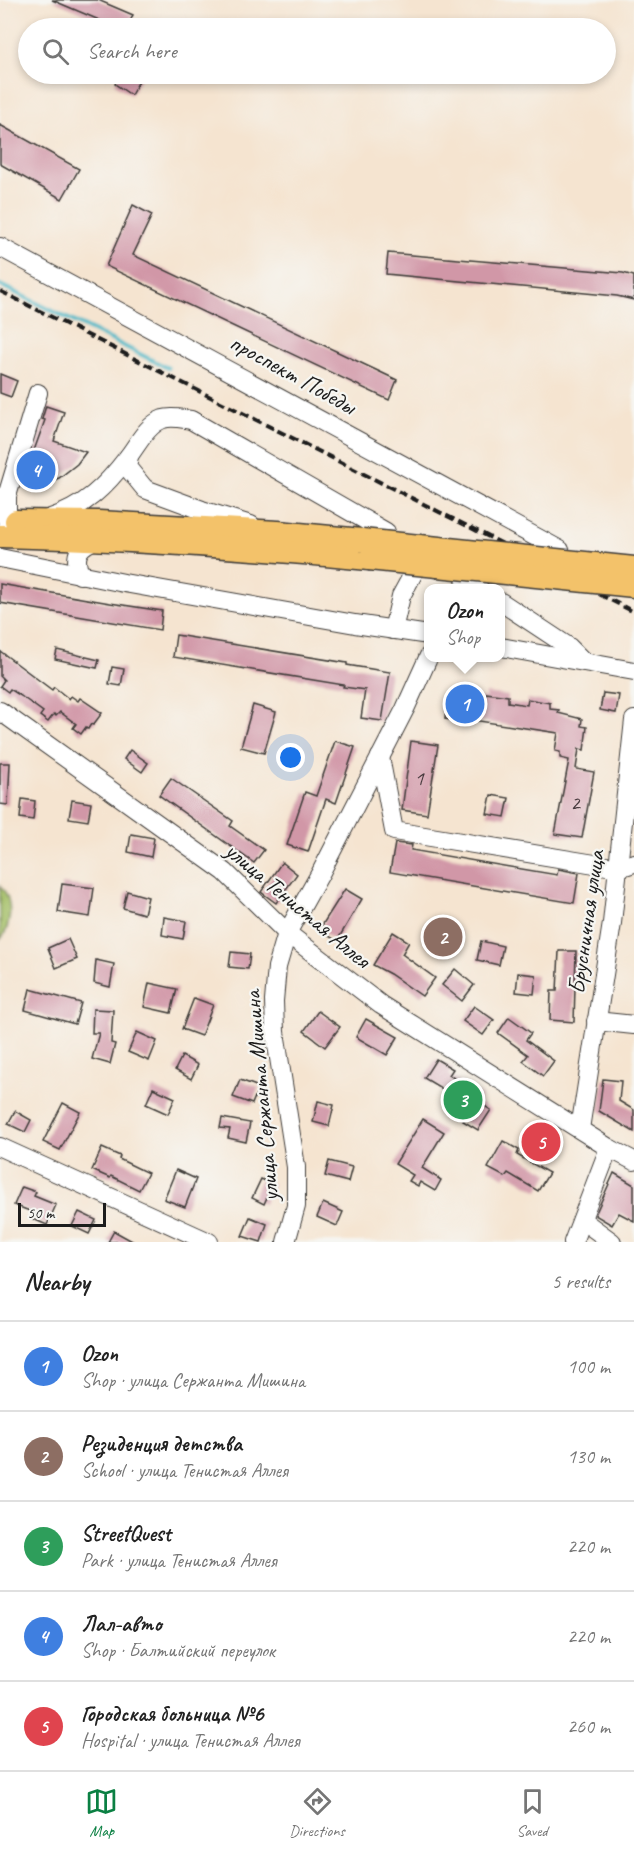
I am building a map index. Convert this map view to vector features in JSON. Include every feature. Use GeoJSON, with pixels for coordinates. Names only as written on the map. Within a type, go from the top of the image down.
{"type":"FeatureCollection","features":[{"type":"Feature","properties":{"kind":"main road"},"geometry":{"type":"LineString","coordinates":[[2,526],[41,521],[99,522],[278,532],[366,549],[634,586]]}},
{"type":"Feature","properties":{"kind":"main road"},"geometry":{"type":"LineString","coordinates":[[2,526],[99,538],[276,550],[366,549],[634,568]]}},
{"type":"Feature","properties":{"kind":"street","name":"проспект Победы"},"geometry":{"type":"LineString","coordinates":[[0,247],[560,550]]}},
{"type":"Feature","properties":{"kind":"street"},"geometry":{"type":"LineString","coordinates":[[2,526],[7,496],[38,393]]}},
{"type":"Feature","properties":{"kind":"street"},"geometry":{"type":"LineString","coordinates":[[41,521],[82,505],[90,499],[150,429],[163,419],[191,420],[386,532]]}},
{"type":"Feature","properties":{"kind":"street"},"geometry":{"type":"LineString","coordinates":[[129,456],[128,467],[145,489],[202,510],[278,532]]}},
{"type":"Feature","properties":{"kind":"street"},"geometry":{"type":"LineString","coordinates":[[80,575],[77,552],[85,544],[99,538]]}},
{"type":"Feature","properties":{"kind":"street"},"geometry":{"type":"LineString","coordinates":[[0,558],[80,575],[424,634]]}},
{"type":"Feature","properties":{"kind":"street"},"geometry":{"type":"LineString","coordinates":[[393,630],[401,596],[413,574]]}},
{"type":"Feature","properties":{"kind":"street"},"geometry":{"type":"LineString","coordinates":[[505,606],[569,646],[584,662]]}},
{"type":"Feature","properties":{"kind":"street"},"geometry":{"type":"LineString","coordinates":[[505,648],[634,671]]}},
{"type":"Feature","properties":{"kind":"street","name":"улица Сержанта Мишина"},"geometry":{"type":"LineString","coordinates":[[286,1242],[296,1206],[296,1167],[275,1032],[274,1001],[277,967],[287,933],[405,709],[426,662]]}},
{"type":"Feature","properties":{"kind":"street","name":"улица Тенистая Аллея"},"geometry":{"type":"LineString","coordinates":[[0,711],[225,872],[287,933],[381,1005],[609,1148],[634,1161]]}},
{"type":"Feature","properties":{"kind":"street","name":"Брусничная улица"},"geometry":{"type":"LineString","coordinates":[[580,1130],[612,923],[626,865],[634,720]]}},
{"type":"Feature","properties":{"kind":"street"},"geometry":{"type":"LineString","coordinates":[[380,757],[394,831],[626,865]]}},
{"type":"Feature","properties":{"kind":"street"},"geometry":{"type":"LineString","coordinates":[[596,1021],[634,1025]]}},
{"type":"Feature","properties":{"kind":"street"},"geometry":{"type":"LineString","coordinates":[[0,1147],[209,1242]]}},
{"type":"Feature","properties":{"kind":"street"},"geometry":{"type":"LineString","coordinates":[[573,1242],[609,1148]]}},
{"type":"Feature","properties":{"kind":"street"},"geometry":{"type":"LineString","coordinates":[[582,1220],[612,1242]]}},
{"type":"Feature","properties":{"kind":"green space"},"geometry":{"type":"Polygon","coordinates":[[[0,886],[8,898],[10,913],[7,927],[0,940],[0,886]]]}},
{"type":"Feature","properties":{"kind":"building"},"geometry":{"type":"Polygon","coordinates":[[[52,0],[98,0],[133,15],[132,18],[94,18],[52,0]]]}},
{"type":"Feature","properties":{"kind":"building"},"geometry":{"type":"Polygon","coordinates":[[[115,84],[137,84],[131,95],[115,84]]]}},
{"type":"Feature","properties":{"kind":"building"},"geometry":{"type":"Polygon","coordinates":[[[0,125],[79,169],[62,199],[0,164],[0,125]]]}},
{"type":"Feature","properties":{"kind":"building"},"geometry":{"type":"Polygon","coordinates":[[[133,205],[152,215],[133,255],[397,380],[389,400],[106,266],[133,205]]]}},
{"type":"Feature","properties":{"kind":"building"},"geometry":{"type":"Polygon","coordinates":[[[388,253],[623,273],[634,276],[634,300],[617,296],[386,274],[388,253]]]}},
{"type":"Feature","properties":{"kind":"building"},"geometry":{"type":"Polygon","coordinates":[[[0,374],[17,381],[11,397],[0,393],[0,374]]]}},
{"type":"Feature","properties":{"kind":"building"},"geometry":{"type":"Polygon","coordinates":[[[46,406],[64,412],[54,441],[86,452],[77,464],[59,478],[31,487],[22,484],[45,420],[42,419],[46,406]]]}},
{"type":"Feature","properties":{"kind":"building"},"geometry":{"type":"Polygon","coordinates":[[[0,584],[162,611],[160,630],[0,603],[0,584]]]}},
{"type":"Feature","properties":{"kind":"building"},"geometry":{"type":"Polygon","coordinates":[[[176,635],[390,672],[382,721],[361,718],[365,690],[173,657],[176,635]]]}},
{"type":"Feature","properties":{"kind":"building"},"geometry":{"type":"Polygon","coordinates":[[[57,650],[99,660],[97,668],[55,659],[57,650]]]}},
{"type":"Feature","properties":{"kind":"building"},"geometry":{"type":"Polygon","coordinates":[[[0,651],[52,690],[54,687],[69,699],[71,696],[78,701],[80,698],[102,713],[93,725],[91,724],[88,729],[86,727],[81,734],[73,728],[76,724],[60,712],[56,716],[54,714],[48,722],[40,716],[43,712],[10,689],[8,692],[0,686],[4,680],[0,676],[0,651]]]}},
{"type":"Feature","properties":{"kind":"building"},"geometry":{"type":"Polygon","coordinates":[[[112,667],[124,669],[121,686],[109,684],[112,667]]]}},
{"type":"Feature","properties":{"kind":"building"},"geometry":{"type":"Polygon","coordinates":[[[486,693],[508,696],[508,702],[527,705],[528,699],[550,703],[550,709],[559,710],[558,713],[582,719],[581,726],[587,727],[584,750],[579,749],[576,769],[594,772],[582,838],[555,834],[569,760],[560,758],[560,752],[555,751],[558,733],[473,720],[473,723],[445,719],[447,698],[453,699],[454,695],[459,695],[485,698],[486,693]]]}},
{"type":"Feature","properties":{"kind":"building"},"geometry":{"type":"Polygon","coordinates":[[[603,693],[619,695],[616,713],[600,710],[603,693]]]}},
{"type":"Feature","properties":{"kind":"building"},"geometry":{"type":"Polygon","coordinates":[[[253,705],[276,712],[264,753],[241,747],[253,705]]]}},
{"type":"Feature","properties":{"kind":"building"},"geometry":{"type":"Polygon","coordinates":[[[335,741],[355,747],[336,803],[326,799],[308,852],[287,845],[305,792],[316,796],[335,741]]]}},
{"type":"Feature","properties":{"kind":"building"},"geometry":{"type":"Polygon","coordinates":[[[411,741],[438,745],[427,814],[402,810],[411,741]]]}},
{"type":"Feature","properties":{"kind":"building"},"geometry":{"type":"Polygon","coordinates":[[[130,750],[148,763],[142,772],[124,759],[130,750]]]}},
{"type":"Feature","properties":{"kind":"building"},"geometry":{"type":"Polygon","coordinates":[[[0,763],[10,763],[8,805],[0,804],[0,763]]]}},
{"type":"Feature","properties":{"kind":"building"},"geometry":{"type":"Polygon","coordinates":[[[171,778],[233,821],[230,826],[264,850],[254,863],[159,795],[171,778]]]}},
{"type":"Feature","properties":{"kind":"building"},"geometry":{"type":"Polygon","coordinates":[[[491,795],[509,798],[505,817],[487,814],[491,795]]]}},
{"type":"Feature","properties":{"kind":"building"},"geometry":{"type":"Polygon","coordinates":[[[22,799],[35,801],[33,820],[20,818],[22,799]]]}},
{"type":"Feature","properties":{"kind":"building"},"geometry":{"type":"Polygon","coordinates":[[[72,800],[91,803],[88,821],[69,818],[72,800]]]}},
{"type":"Feature","properties":{"kind":"building"},"geometry":{"type":"Polygon","coordinates":[[[131,834],[154,838],[151,857],[128,852],[131,834]]]}},
{"type":"Feature","properties":{"kind":"building"},"geometry":{"type":"Polygon","coordinates":[[[395,843],[412,845],[411,850],[557,875],[558,869],[579,873],[574,903],[390,872],[395,843]]]}},
{"type":"Feature","properties":{"kind":"building"},"geometry":{"type":"Polygon","coordinates":[[[282,862],[297,874],[276,903],[261,892],[282,862]]]}},
{"type":"Feature","properties":{"kind":"building"},"geometry":{"type":"Polygon","coordinates":[[[62,884],[94,888],[90,917],[58,912],[62,884]]]}},
{"type":"Feature","properties":{"kind":"building"},"geometry":{"type":"Polygon","coordinates":[[[345,889],[362,899],[337,941],[319,930],[345,889]]]}},
{"type":"Feature","properties":{"kind":"building"},"geometry":{"type":"Polygon","coordinates":[[[127,891],[148,897],[144,914],[123,908],[127,891]]]}},
{"type":"Feature","properties":{"kind":"building"},"geometry":{"type":"Polygon","coordinates":[[[164,917],[186,921],[183,939],[162,935],[164,917]]]}},
{"type":"Feature","properties":{"kind":"building"},"geometry":{"type":"Polygon","coordinates":[[[442,919],[461,933],[445,955],[426,941],[442,919]]]}},
{"type":"Feature","properties":{"kind":"building"},"geometry":{"type":"Polygon","coordinates":[[[393,932],[409,942],[402,954],[435,978],[422,996],[373,965],[393,932]]]}},
{"type":"Feature","properties":{"kind":"building"},"geometry":{"type":"Polygon","coordinates":[[[68,939],[77,959],[56,968],[48,948],[68,939]]]}},
{"type":"Feature","properties":{"kind":"building"},"geometry":{"type":"Polygon","coordinates":[[[481,941],[503,946],[499,965],[477,960],[481,941]]]}},
{"type":"Feature","properties":{"kind":"building"},"geometry":{"type":"Polygon","coordinates":[[[559,951],[576,951],[574,1022],[550,1020],[551,991],[557,991],[559,951]]]}},
{"type":"Feature","properties":{"kind":"building"},"geometry":{"type":"Polygon","coordinates":[[[231,952],[250,954],[248,969],[229,967],[231,952]]]}},
{"type":"Feature","properties":{"kind":"building"},"geometry":{"type":"Polygon","coordinates":[[[96,960],[114,964],[110,987],[94,983],[96,960]]]}},
{"type":"Feature","properties":{"kind":"building"},"geometry":{"type":"Polygon","coordinates":[[[455,969],[474,985],[462,1001],[442,985],[455,969]]]}},
{"type":"Feature","properties":{"kind":"building"},"geometry":{"type":"Polygon","coordinates":[[[518,973],[536,975],[534,994],[516,992],[518,973]]]}},
{"type":"Feature","properties":{"kind":"building"},"geometry":{"type":"Polygon","coordinates":[[[149,983],[177,989],[171,1013],[144,1007],[149,983]]]}},
{"type":"Feature","properties":{"kind":"building"},"geometry":{"type":"Polygon","coordinates":[[[30,989],[81,1003],[75,1024],[25,1010],[30,989]]]}},
{"type":"Feature","properties":{"kind":"building"},"geometry":{"type":"Polygon","coordinates":[[[194,998],[213,1005],[201,1036],[182,1029],[194,998]]]}},
{"type":"Feature","properties":{"kind":"building"},"geometry":{"type":"Polygon","coordinates":[[[474,1006],[494,1020],[483,1035],[463,1021],[474,1006]]]}},
{"type":"Feature","properties":{"kind":"building"},"geometry":{"type":"Polygon","coordinates":[[[93,1009],[113,1010],[111,1043],[115,1044],[110,1064],[92,1059],[99,1033],[92,1033],[93,1009]]]}},
{"type":"Feature","properties":{"kind":"building"},"geometry":{"type":"Polygon","coordinates":[[[318,1011],[340,1027],[325,1047],[304,1031],[318,1011]]]}},
{"type":"Feature","properties":{"kind":"building"},"geometry":{"type":"Polygon","coordinates":[[[509,1017],[531,1033],[526,1040],[554,1061],[543,1076],[523,1061],[528,1055],[498,1033],[509,1017]]]}},
{"type":"Feature","properties":{"kind":"building"},"geometry":{"type":"Polygon","coordinates":[[[366,1019],[398,1037],[387,1055],[356,1037],[366,1019]]]}},
{"type":"Feature","properties":{"kind":"building"},"geometry":{"type":"Polygon","coordinates":[[[137,1032],[157,1041],[149,1061],[128,1052],[137,1032]]]}},
{"type":"Feature","properties":{"kind":"building"},"geometry":{"type":"Polygon","coordinates":[[[182,1056],[198,1065],[191,1079],[175,1070],[182,1056]]]}},
{"type":"Feature","properties":{"kind":"building"},"geometry":{"type":"Polygon","coordinates":[[[436,1059],[453,1069],[449,1075],[482,1096],[478,1102],[491,1110],[478,1130],[463,1121],[469,1111],[448,1099],[451,1094],[424,1078],[436,1059]]]}},
{"type":"Feature","properties":{"kind":"building"},"geometry":{"type":"Polygon","coordinates":[[[603,1079],[621,1081],[619,1101],[634,1110],[634,1132],[599,1111],[603,1079]]]}},
{"type":"Feature","properties":{"kind":"building"},"geometry":{"type":"Polygon","coordinates":[[[240,1080],[259,1087],[252,1104],[233,1097],[240,1080]]]}},
{"type":"Feature","properties":{"kind":"building"},"geometry":{"type":"Polygon","coordinates":[[[153,1088],[175,1098],[168,1114],[146,1104],[153,1088]]]}},
{"type":"Feature","properties":{"kind":"building"},"geometry":{"type":"Polygon","coordinates":[[[318,1101],[334,1105],[329,1126],[313,1122],[318,1101]]]}},
{"type":"Feature","properties":{"kind":"building"},"geometry":{"type":"Polygon","coordinates":[[[63,1103],[80,1112],[60,1150],[43,1142],[63,1103]]]}},
{"type":"Feature","properties":{"kind":"building"},"geometry":{"type":"Polygon","coordinates":[[[15,1111],[31,1120],[25,1132],[8,1124],[15,1111]]]}},
{"type":"Feature","properties":{"kind":"building"},"geometry":{"type":"Polygon","coordinates":[[[222,1118],[250,1123],[246,1142],[228,1138],[230,1129],[220,1128],[222,1118]]]}},
{"type":"Feature","properties":{"kind":"building"},"geometry":{"type":"Polygon","coordinates":[[[423,1119],[444,1132],[422,1168],[441,1180],[435,1191],[420,1182],[418,1186],[409,1181],[413,1175],[395,1164],[423,1119]]]}},
{"type":"Feature","properties":{"kind":"building"},"geometry":{"type":"Polygon","coordinates":[[[503,1141],[519,1150],[517,1155],[549,1173],[538,1191],[508,1173],[505,1177],[488,1168],[503,1141]]]}},
{"type":"Feature","properties":{"kind":"building"},"geometry":{"type":"Polygon","coordinates":[[[102,1148],[148,1173],[139,1190],[111,1176],[110,1178],[92,1170],[102,1148]]]}},
{"type":"Feature","properties":{"kind":"building"},"geometry":{"type":"Polygon","coordinates":[[[329,1161],[352,1167],[348,1182],[325,1176],[329,1161]]]}},
{"type":"Feature","properties":{"kind":"building"},"geometry":{"type":"Polygon","coordinates":[[[176,1170],[196,1179],[185,1207],[164,1199],[176,1170]]]}},
{"type":"Feature","properties":{"kind":"building"},"geometry":{"type":"Polygon","coordinates":[[[614,1173],[634,1185],[634,1221],[619,1213],[612,1225],[595,1215],[614,1173]]]}},
{"type":"Feature","properties":{"kind":"building"},"geometry":{"type":"Polygon","coordinates":[[[261,1179],[273,1184],[264,1204],[252,1198],[261,1179]]]}},
{"type":"Feature","properties":{"kind":"building"},"geometry":{"type":"Polygon","coordinates":[[[22,1187],[36,1192],[34,1196],[56,1205],[47,1225],[33,1219],[35,1213],[14,1205],[22,1187]]]}},
{"type":"Feature","properties":{"kind":"building"},"geometry":{"type":"Polygon","coordinates":[[[323,1203],[343,1212],[337,1226],[317,1217],[323,1203]]]}},
{"type":"Feature","properties":{"kind":"building"},"geometry":{"type":"Polygon","coordinates":[[[79,1212],[96,1220],[89,1234],[72,1226],[79,1212]]]}},
{"type":"Feature","properties":{"kind":"building"},"geometry":{"type":"Polygon","coordinates":[[[250,1217],[267,1224],[261,1242],[242,1236],[250,1217]]]}},
{"type":"Feature","properties":{"kind":"building"},"geometry":{"type":"Polygon","coordinates":[[[114,1231],[134,1242],[108,1242],[114,1231]]]}},
{"type":"Feature","properties":{"kind":"waterway"},"geometry":{"type":"LineString","coordinates":[[0,285],[168,368]]}},
{"type":"Feature","properties":{"kind":"railway"},"geometry":{"type":"LineString","coordinates":[[0,291],[503,544]]}},
{"type":"Feature","properties":{"kind":"railway"},"geometry":{"type":"LineString","coordinates":[[599,594],[634,612]]}},
{"type":"Feature","properties":{"kind":"place","name":"Лал-авто"},"geometry":{"type":"Point","coordinates":[36,470]}},
{"type":"Feature","properties":{"kind":"place","name":"Ozon"},"geometry":{"type":"Point","coordinates":[465,704]}},
{"type":"Feature","properties":{"kind":"place","name":"Резиденция детства"},"geometry":{"type":"Point","coordinates":[443,937]}},
{"type":"Feature","properties":{"kind":"place","name":"StreetQuest"},"geometry":{"type":"Point","coordinates":[463,1100]}},
{"type":"Feature","properties":{"kind":"place","name":"Городская больница №6"},"geometry":{"type":"Point","coordinates":[541,1142]}}]}
